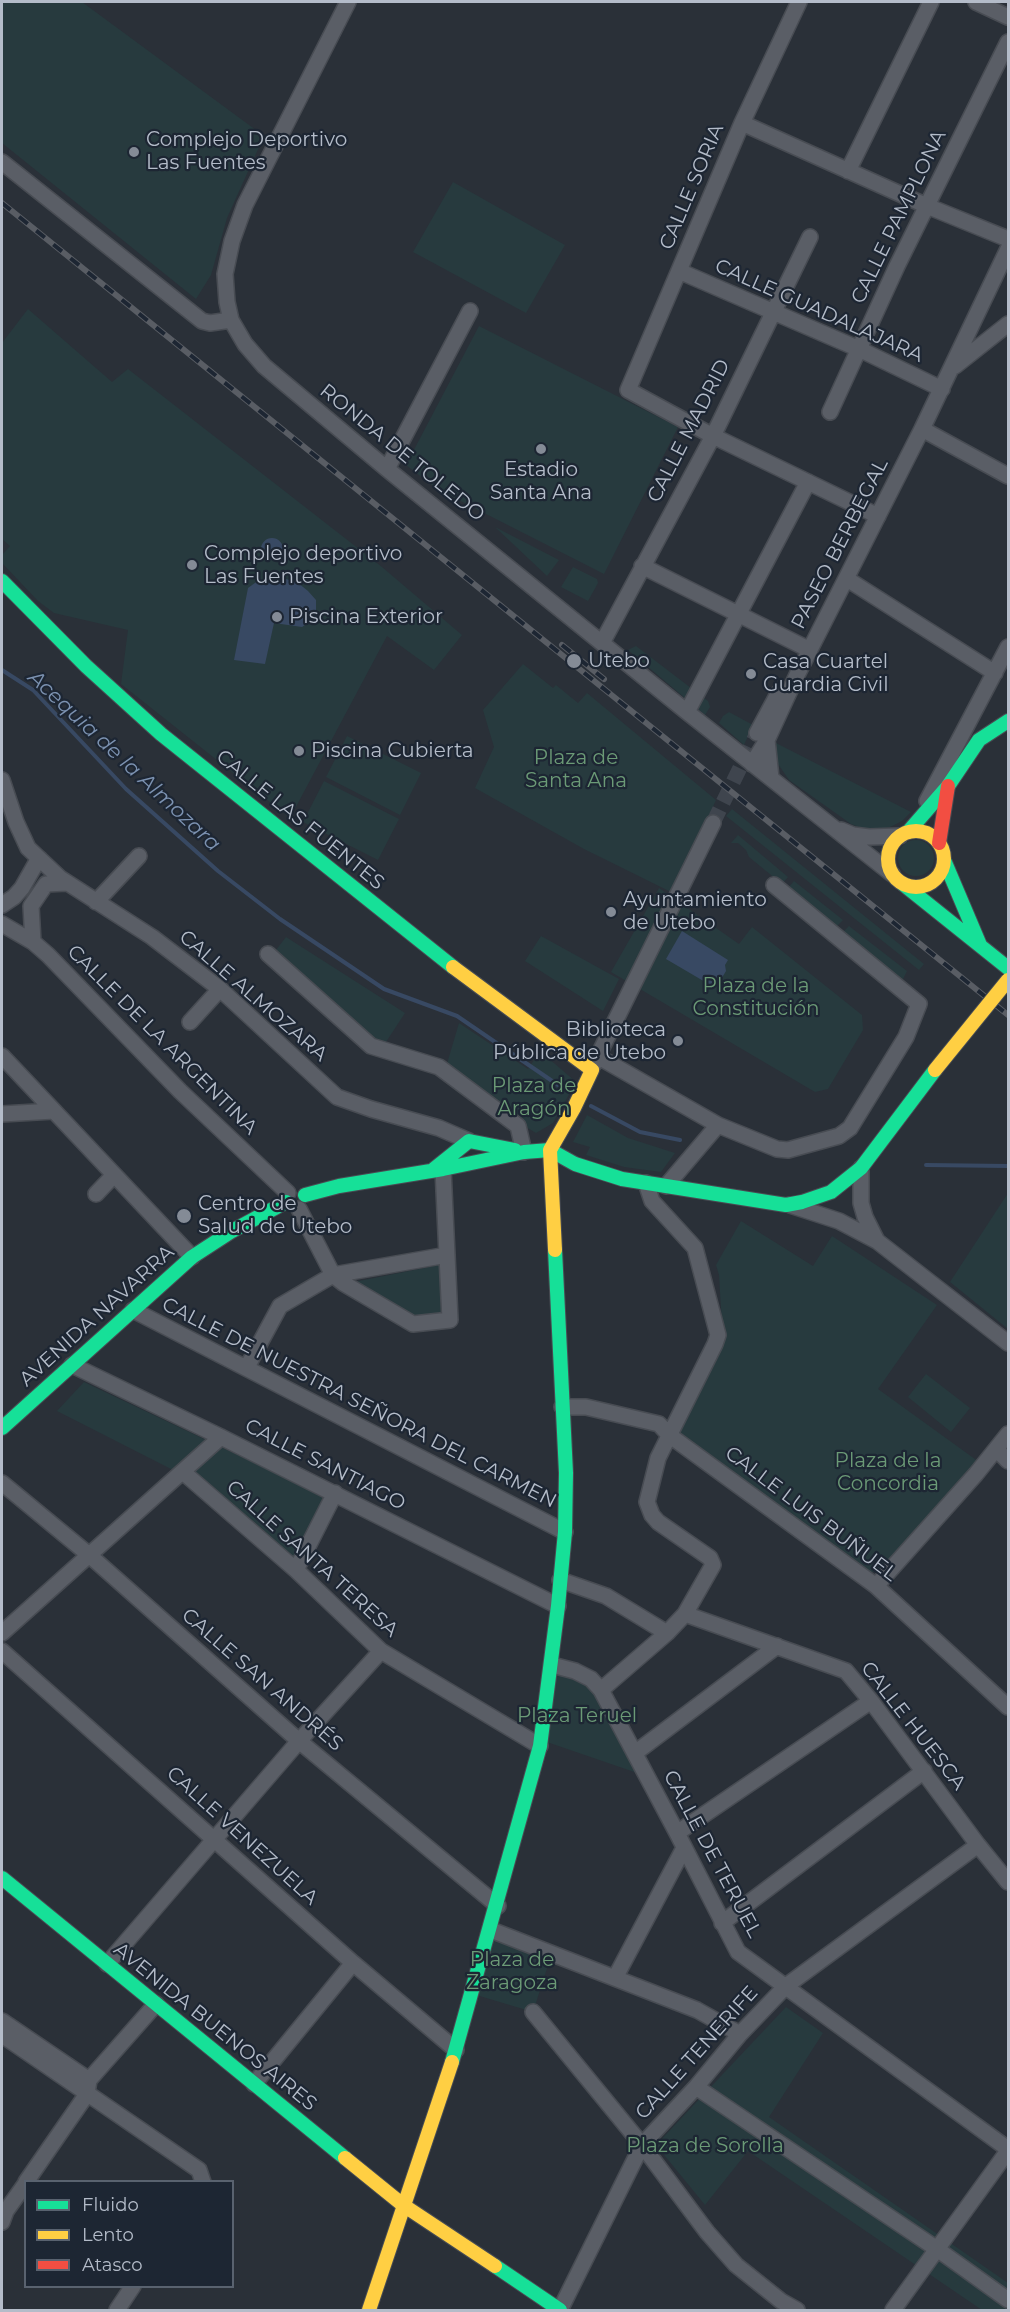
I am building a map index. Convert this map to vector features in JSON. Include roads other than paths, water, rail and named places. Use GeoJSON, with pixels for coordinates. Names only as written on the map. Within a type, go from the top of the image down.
{"type":"FeatureCollection","features":[{"type":"Feature","properties":{"kind":"street","name":"RONDA DE TOLEDO"},"geometry":{"type":"LineString","coordinates":[[348,2],[245,205],[232,241],[225,274],[227,302],[231,320],[245,344],[264,366],[387,469],[897,879]]}},
{"type":"Feature","properties":{"kind":"street","name":"CALLE SORIA"},"geometry":{"type":"LineString","coordinates":[[713,436],[628,390],[742,123],[799,2]]}},
{"type":"Feature","properties":{"kind":"street"},"geometry":{"type":"LineString","coordinates":[[848,171],[931,2]]}},
{"type":"Feature","properties":{"kind":"street"},"geometry":{"type":"LineString","coordinates":[[976,2],[1008,17]]}},
{"type":"Feature","properties":{"kind":"street","name":"CALLE PAMPLONA"},"geometry":{"type":"LineString","coordinates":[[830,412],[927,206],[1008,42]]}},
{"type":"Feature","properties":{"kind":"street"},"geometry":{"type":"LineString","coordinates":[[742,123],[927,206],[1008,239]]}},
{"type":"Feature","properties":{"kind":"street"},"geometry":{"type":"LineString","coordinates":[[2,162],[202,321],[210,323],[231,320]]}},
{"type":"Feature","properties":{"kind":"street","name":"CALLE MADRID"},"geometry":{"type":"LineString","coordinates":[[602,643],[713,436],[810,237]]}},
{"type":"Feature","properties":{"kind":"street","name":"PASEO BERBEGAL"},"geometry":{"type":"LineString","coordinates":[[762,736],[787,678],[791,673],[797,675],[847,579],[942,389],[1008,249]]}},
{"type":"Feature","properties":{"kind":"street","name":"CALLE GUADALAJARA"},"geometry":{"type":"LineString","coordinates":[[679,271],[859,349],[942,389]]}},
{"type":"Feature","properties":{"kind":"street"},"geometry":{"type":"LineString","coordinates":[[387,469],[470,311]]}},
{"type":"Feature","properties":{"kind":"street"},"geometry":{"type":"LineString","coordinates":[[952,368],[1008,324]]}},
{"type":"Feature","properties":{"kind":"street"},"geometry":{"type":"LineString","coordinates":[[922,429],[1008,476]]}},
{"type":"Feature","properties":{"kind":"street"},"geometry":{"type":"LineString","coordinates":[[713,436],[878,516]]}},
{"type":"Feature","properties":{"kind":"street"},"geometry":{"type":"LineString","coordinates":[[687,712],[808,482]]}},
{"type":"Feature","properties":{"kind":"street"},"geometry":{"type":"LineString","coordinates":[[642,566],[810,650]]}},
{"type":"Feature","properties":{"kind":"street"},"geometry":{"type":"LineString","coordinates":[[847,579],[995,673]]}},
{"type":"Feature","properties":{"kind":"street","name":"CALLE LAS FUENTES"},"geometry":{"type":"LineString","coordinates":[[2,581],[86,666],[161,734],[477,987],[595,1063]]}},
{"type":"Feature","properties":{"kind":"street"},"geometry":{"type":"LineString","coordinates":[[921,815],[1008,647]]}},
{"type":"Feature","properties":{"kind":"street"},"geometry":{"type":"LineString","coordinates":[[1008,721],[979,740],[948,786],[889,849],[888,858],[897,879],[1008,968]]}},
{"type":"Feature","properties":{"kind":"street"},"geometry":{"type":"LineString","coordinates":[[752,764],[762,736]]}},
{"type":"Feature","properties":{"kind":"street"},"geometry":{"type":"LineString","coordinates":[[762,736],[771,778]]}},
{"type":"Feature","properties":{"kind":"street","name":"CALLE ALMOZARA"},"geometry":{"type":"LineString","coordinates":[[2,780],[16,822],[28,848],[67,883],[152,937],[220,989],[337,1096],[371,1109],[439,1128],[473,1142]]}},
{"type":"Feature","properties":{"kind":"street"},"geometry":{"type":"LineString","coordinates":[[948,786],[939,843],[980,945]]}},
{"type":"Feature","properties":{"kind":"street"},"geometry":{"type":"LineString","coordinates":[[369,2310],[456,2050],[498,1906],[540,1746],[558,1606],[565,1532],[566,1473],[550,1150],[574,1108],[713,823]]}},
{"type":"Feature","properties":{"kind":"street","name":"RONDA DE TOLEDO"},"geometry":{"type":"LineString","coordinates":[[830,825],[853,835],[869,837],[904,834]]}},
{"type":"Feature","properties":{"kind":"street"},"geometry":{"type":"LineString","coordinates":[[904,834],[924,832],[939,843]]}},
{"type":"Feature","properties":{"kind":"street"},"geometry":{"type":"LineString","coordinates":[[96,902],[139,856]]}},
{"type":"Feature","properties":{"kind":"street"},"geometry":{"type":"LineString","coordinates":[[2,905],[22,888],[39,858]]}},
{"type":"Feature","properties":{"kind":"street"},"geometry":{"type":"LineString","coordinates":[[897,879],[912,887],[930,884],[942,870],[944,860]]}},
{"type":"Feature","properties":{"kind":"street"},"geometry":{"type":"LineString","coordinates":[[33,942],[31,906],[46,884],[67,883]]}},
{"type":"Feature","properties":{"kind":"street"},"geometry":{"type":"LineString","coordinates":[[595,1063],[718,1125],[783,1149],[845,1133],[906,1037],[920,1004],[774,885]]}},
{"type":"Feature","properties":{"kind":"street","name":"CALLE DE LA ARGENTINA"},"geometry":{"type":"LineString","coordinates":[[2,924],[33,942],[180,1091],[294,1200],[333,1275]]}},
{"type":"Feature","properties":{"kind":"street"},"geometry":{"type":"LineString","coordinates":[[268,954],[371,1046],[439,1067],[518,1126],[524,1152]]}},
{"type":"Feature","properties":{"kind":"street"},"geometry":{"type":"LineString","coordinates":[[786,1204],[816,1199],[831,1192],[861,1168],[1008,980]]}},
{"type":"Feature","properties":{"kind":"street"},"geometry":{"type":"LineString","coordinates":[[190,1022],[220,989]]}},
{"type":"Feature","properties":{"kind":"street"},"geometry":{"type":"LineString","coordinates":[[2,1056],[192,1257]]}},
{"type":"Feature","properties":{"kind":"street"},"geometry":{"type":"LineString","coordinates":[[2,1114],[54,1111]]}},
{"type":"Feature","properties":{"kind":"street"},"geometry":{"type":"LineString","coordinates":[[666,1186],[718,1125]]}},
{"type":"Feature","properties":{"kind":"street"},"geometry":{"type":"LineString","coordinates":[[473,1142],[479,1151],[478,1161]]}},
{"type":"Feature","properties":{"kind":"street","name":"AVENIDA NAVARRA"},"geometry":{"type":"LineString","coordinates":[[438,1169],[473,1142],[524,1152]]}},
{"type":"Feature","properties":{"kind":"street"},"geometry":{"type":"LineString","coordinates":[[550,1150],[567,1161],[614,1177],[734,1198],[786,1204],[838,1221],[877,1241],[1008,1343]]}},
{"type":"Feature","properties":{"kind":"street","name":"AVENIDA NAVARRA"},"geometry":{"type":"LineString","coordinates":[[2,1428],[192,1257],[232,1231],[294,1200],[339,1186],[524,1152],[550,1150]]}},
{"type":"Feature","properties":{"kind":"street"},"geometry":{"type":"LineString","coordinates":[[861,1168],[861,1203],[877,1241]]}},
{"type":"Feature","properties":{"kind":"street"},"geometry":{"type":"LineString","coordinates":[[333,1275],[342,1283],[412,1324],[450,1320],[447,1256],[438,1169]]}},
{"type":"Feature","properties":{"kind":"street"},"geometry":{"type":"LineString","coordinates":[[96,1194],[114,1175]]}},
{"type":"Feature","properties":{"kind":"street"},"geometry":{"type":"LineString","coordinates":[[601,1690],[667,1633],[685,1614],[713,1563],[710,1558],[658,1522],[649,1509],[648,1496],[653,1469],[718,1335],[695,1248],[652,1201],[646,1183]]}},
{"type":"Feature","properties":{"kind":"street"},"geometry":{"type":"LineString","coordinates":[[247,1367],[280,1306],[333,1275],[447,1256]]}},
{"type":"Feature","properties":{"kind":"street","name":"CALLE DE NUESTRA SEÑORA DEL CARMEN"},"geometry":{"type":"LineString","coordinates":[[133,1310],[565,1532]]}},
{"type":"Feature","properties":{"kind":"street","name":"CALLE SANTIAGO"},"geometry":{"type":"LineString","coordinates":[[72,1365],[335,1493],[558,1606]]}},
{"type":"Feature","properties":{"kind":"street","name":"CALLE LUIS BUÑUEL"},"geometry":{"type":"LineString","coordinates":[[562,1407],[586,1407],[659,1424],[669,1434],[876,1586],[1008,1707]]}},
{"type":"Feature","properties":{"kind":"street"},"geometry":{"type":"LineString","coordinates":[[876,1586],[1008,1434]]}},
{"type":"Feature","properties":{"kind":"street"},"geometry":{"type":"LineString","coordinates":[[2,1633],[221,1437]]}},
{"type":"Feature","properties":{"kind":"street"},"geometry":{"type":"LineString","coordinates":[[996,1449],[1008,1461]]}},
{"type":"Feature","properties":{"kind":"street","name":"CALLE SANTA TERESA"},"geometry":{"type":"LineString","coordinates":[[183,1472],[296,1570],[381,1651],[540,1746]]}},
{"type":"Feature","properties":{"kind":"street","name":"CALLE SAN ANDRÉS"},"geometry":{"type":"LineString","coordinates":[[2,1484],[88,1554],[299,1741],[498,1906]]}},
{"type":"Feature","properties":{"kind":"street"},"geometry":{"type":"LineString","coordinates":[[296,1570],[335,1493]]}},
{"type":"Feature","properties":{"kind":"street"},"geometry":{"type":"LineString","coordinates":[[560,1580],[606,1596],[667,1633]]}},
{"type":"Feature","properties":{"kind":"street","name":"CALLE HUESCA"},"geometry":{"type":"LineString","coordinates":[[685,1614],[846,1671],[1008,1882]]}},
{"type":"Feature","properties":{"kind":"street"},"geometry":{"type":"LineString","coordinates":[[635,1753],[777,1646]]}},
{"type":"Feature","properties":{"kind":"street","name":"CALLE VENEZUELA"},"geometry":{"type":"LineString","coordinates":[[2,1651],[352,1963],[456,2050]]}},
{"type":"Feature","properties":{"kind":"street"},"geometry":{"type":"LineString","coordinates":[[107,1964],[299,1741],[381,1651]]}},
{"type":"Feature","properties":{"kind":"street","name":"CALLE DE TERUEL"},"geometry":{"type":"LineString","coordinates":[[552,1665],[591,1679],[601,1690],[738,1952],[1008,2150]]}},
{"type":"Feature","properties":{"kind":"street"},"geometry":{"type":"LineString","coordinates":[[677,1833],[871,1701]]}},
{"type":"Feature","properties":{"kind":"street"},"geometry":{"type":"LineString","coordinates":[[722,1923],[924,1771]]}},
{"type":"Feature","properties":{"kind":"street","name":"CALLE TENERIFE"},"geometry":{"type":"LineString","coordinates":[[560,2310],[642,2145],[696,2087],[740,2034],[786,1986],[978,1845]]}},
{"type":"Feature","properties":{"kind":"street"},"geometry":{"type":"LineString","coordinates":[[615,1978],[684,1848]]}},
{"type":"Feature","properties":{"kind":"street","name":"AVENIDA BUENOS AIRES"},"geometry":{"type":"LineString","coordinates":[[2,1878],[403,2205],[560,2310]]}},
{"type":"Feature","properties":{"kind":"street"},"geometry":{"type":"LineString","coordinates":[[491,1930],[697,2010],[740,2034]]}},
{"type":"Feature","properties":{"kind":"street"},"geometry":{"type":"LineString","coordinates":[[254,2084],[352,1963]]}},
{"type":"Feature","properties":{"kind":"street"},"geometry":{"type":"LineString","coordinates":[[27,2180],[88,2087],[156,2004]]}},
{"type":"Feature","properties":{"kind":"street"},"geometry":{"type":"LineString","coordinates":[[533,2012],[642,2145],[706,2232],[736,2265],[781,2301],[797,2310]]}},
{"type":"Feature","properties":{"kind":"street"},"geometry":{"type":"LineString","coordinates":[[2,2021],[199,2170],[203,2180]]}},
{"type":"Feature","properties":{"kind":"street"},"geometry":{"type":"LineString","coordinates":[[2,2035],[88,2087]]}},
{"type":"Feature","properties":{"kind":"street"},"geometry":{"type":"LineString","coordinates":[[696,2087],[937,2249],[1008,2300]]}},
{"type":"Feature","properties":{"kind":"street"},"geometry":{"type":"LineString","coordinates":[[893,2310],[1008,2150]]}},
{"type":"Feature","properties":{"kind":"street"},"geometry":{"type":"LineString","coordinates":[[2,2222],[6,2211],[24,2185]]}},
{"type":"Feature","properties":{"kind":"street"},"geometry":{"type":"LineString","coordinates":[[117,2310],[132,2288]]}},
{"type":"Feature","properties":{"kind":"water"},"geometry":{"type":"Polygon","coordinates":[[[272,538],[280,541],[283,549],[280,557],[272,560],[264,557],[261,549],[264,541],[272,538]]]}},
{"type":"Feature","properties":{"kind":"water","name":"Piscina Exterior"},"geometry":{"type":"Polygon","coordinates":[[[286,579],[298,583],[316,600],[316,613],[302,627],[274,623],[265,664],[234,660],[248,588],[259,580],[286,579]]]}},
{"type":"Feature","properties":{"kind":"water"},"geometry":{"type":"Polygon","coordinates":[[[682,931],[728,960],[725,965],[726,971],[720,981],[715,981],[712,986],[666,959],[682,931]]]}},
{"type":"Feature","properties":{"kind":"waterway","name":"Acequia de la Almozara"},"geometry":{"type":"LineString","coordinates":[[2,670],[33,690],[126,789],[218,871],[280,919],[384,989],[457,1016],[558,1085]]}},
{"type":"Feature","properties":{"kind":"waterway","name":"Acequia de la Almozara"},"geometry":{"type":"LineString","coordinates":[[591,1106],[640,1132],[680,1140]]}},
{"type":"Feature","properties":{"kind":"waterway","name":"Acequia de la Almozara"},"geometry":{"type":"LineString","coordinates":[[926,1165],[1008,1166]]}},
{"type":"Feature","properties":{"kind":"tunnel"},"geometry":{"type":"LineString","coordinates":[[713,823],[757,733]]}},
{"type":"Feature","properties":{"kind":"railway"},"geometry":{"type":"LineString","coordinates":[[2,203],[1008,1015]]}},
{"type":"Feature","properties":{"kind":"railway"},"geometry":{"type":"LineString","coordinates":[[562,645],[604,679]]}},
{"type":"Feature","properties":{"kind":"place","name":"Complejo Deportivo Las Fuentes"},"geometry":{"type":"Point","coordinates":[134,152]}},
{"type":"Feature","properties":{"kind":"place","name":"Estadio Santa Ana"},"geometry":{"type":"Point","coordinates":[541,449]}},
{"type":"Feature","properties":{"kind":"place","name":"Complejo deportivo Las Fuentes"},"geometry":{"type":"Point","coordinates":[192,565]}},
{"type":"Feature","properties":{"kind":"place","name":"Piscina Exterior"},"geometry":{"type":"Point","coordinates":[277,617]}},
{"type":"Feature","properties":{"kind":"place","name":"Utebo"},"geometry":{"type":"Point","coordinates":[574,661]}},
{"type":"Feature","properties":{"kind":"place","name":"Casa Cuartel Guardia Civil"},"geometry":{"type":"Point","coordinates":[751,674]}},
{"type":"Feature","properties":{"kind":"place","name":"Piscina Cubierta"},"geometry":{"type":"Point","coordinates":[299,751]}},
{"type":"Feature","properties":{"kind":"place","name":"Ayuntamiento de Utebo"},"geometry":{"type":"Point","coordinates":[611,912]}},
{"type":"Feature","properties":{"kind":"place","name":"Biblioteca Pública de Utebo"},"geometry":{"type":"Point","coordinates":[678,1041]}},
{"type":"Feature","properties":{"kind":"place","name":"Centro de Salud de Utebo"},"geometry":{"type":"Point","coordinates":[184,1216]}},
{"type":"Feature","properties":{"kind":"park label","name":"Plaza de Santa Ana"},"geometry":{"type":"Point","coordinates":[576,770]}},
{"type":"Feature","properties":{"kind":"park label","name":"Plaza de la Constitución"},"geometry":{"type":"Point","coordinates":[756,998]}},
{"type":"Feature","properties":{"kind":"park label","name":"Plaza de Aragón"},"geometry":{"type":"Point","coordinates":[534,1098]}},
{"type":"Feature","properties":{"kind":"park label","name":"Plaza de la Concordia"},"geometry":{"type":"Point","coordinates":[888,1472]}},
{"type":"Feature","properties":{"kind":"park label","name":"Plaza Teruel"},"geometry":{"type":"Point","coordinates":[577,1716]}},
{"type":"Feature","properties":{"kind":"park label","name":"Plaza de Zaragoza"},"geometry":{"type":"Point","coordinates":[512,1972]}},
{"type":"Feature","properties":{"kind":"park label","name":"Plaza de Sorolla"},"geometry":{"type":"Point","coordinates":[705,2146]}}]}
